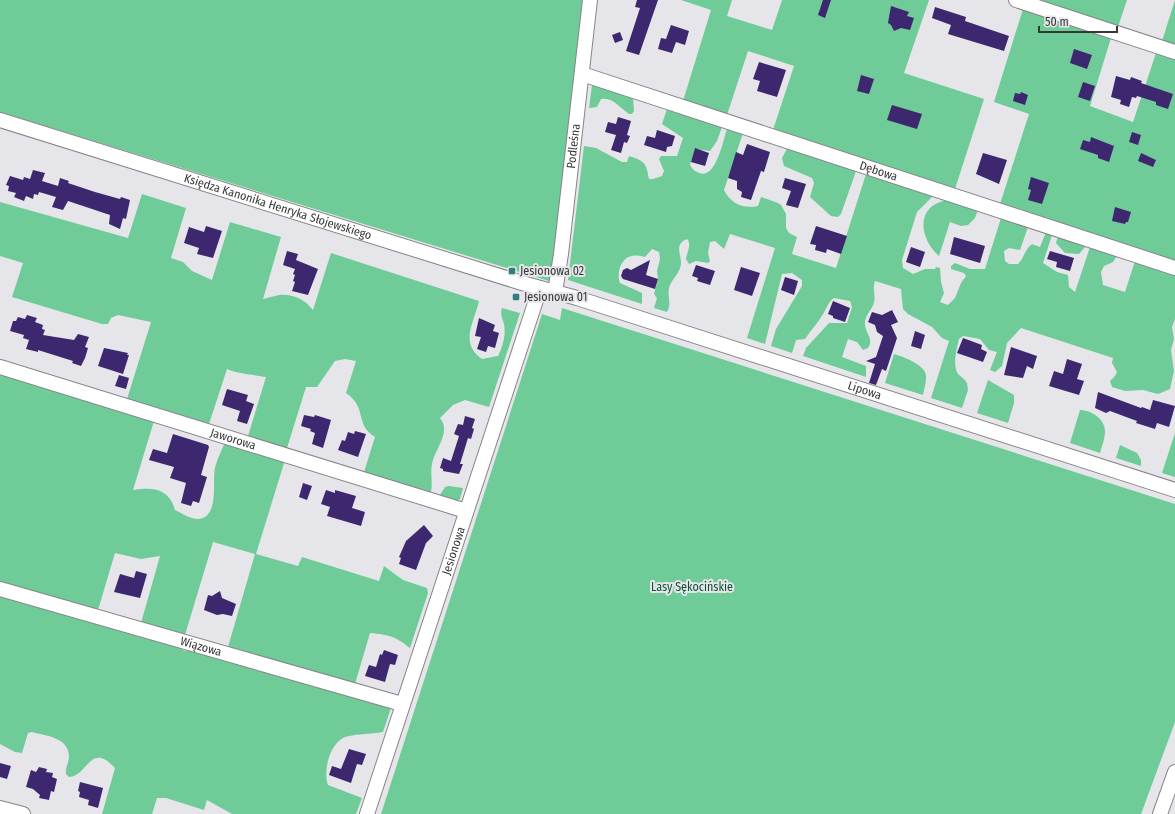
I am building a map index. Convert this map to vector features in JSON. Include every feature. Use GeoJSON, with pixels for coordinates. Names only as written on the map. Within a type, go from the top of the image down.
{"type":"FeatureCollection","features":[{"type":"Feature","properties":{"kind":"street","name":"Podleśna"},"geometry":{"type":"LineString","coordinates":[[555,292],[590,0]]}},
{"type":"Feature","properties":{"kind":"street"},"geometry":{"type":"LineString","coordinates":[[1016,0],[1175,52]]}},
{"type":"Feature","properties":{"kind":"street","name":"Dębowa"},"geometry":{"type":"LineString","coordinates":[[582,74],[1175,268]]}},
{"type":"Feature","properties":{"kind":"street","name":"Księdza Kanonika Henryka Słojewskiego"},"geometry":{"type":"LineString","coordinates":[[0,120],[298,214],[555,292]]}},
{"type":"Feature","properties":{"kind":"street","name":"Jesionowa"},"geometry":{"type":"LineString","coordinates":[[367,814],[540,288]]}},
{"type":"Feature","properties":{"kind":"street","name":"Lipowa"},"geometry":{"type":"LineString","coordinates":[[555,292],[1175,490]]}},
{"type":"Feature","properties":{"kind":"street","name":"Jaworowa"},"geometry":{"type":"LineString","coordinates":[[0,367],[466,511]]}},
{"type":"Feature","properties":{"kind":"street","name":"Wiązowa"},"geometry":{"type":"LineString","coordinates":[[0,589],[402,704]]}},
{"type":"Feature","properties":{"kind":"street"},"geometry":{"type":"LineString","coordinates":[[1160,814],[1175,772]]}},
{"type":"Feature","properties":{"kind":"street"},"geometry":{"type":"LineString","coordinates":[[0,808],[23,814]]}},
{"type":"Feature","properties":{"kind":"green space"},"geometry":{"type":"Polygon","coordinates":[[[0,0],[583,0],[556,253],[549,281],[0,112],[0,0]]]}},
{"type":"Feature","properties":{"kind":"green space"},"geometry":{"type":"Polygon","coordinates":[[[681,0],[732,0],[727,16],[772,30],[782,0],[929,0],[904,73],[984,99],[955,189],[773,130],[794,66],[748,51],[727,115],[683,101],[711,10],[681,0]]]}},
{"type":"Feature","properties":{"kind":"green space"},"geometry":{"type":"Polygon","coordinates":[[[1036,0],[1127,0],[1118,27],[1036,0]]]}},
{"type":"Feature","properties":{"kind":"green space"},"geometry":{"type":"Polygon","coordinates":[[[1175,0],[1175,45],[1162,41],[1175,0]]]}},
{"type":"Feature","properties":{"kind":"green space"},"geometry":{"type":"Polygon","coordinates":[[[1023,9],[1111,38],[1090,106],[1133,122],[1156,53],[1175,59],[1175,261],[1000,204],[1029,114],[994,102],[1023,9]]]}},
{"type":"Feature","properties":{"kind":"green space"},"geometry":{"type":"Polygon","coordinates":[[[592,85],[633,98],[634,111],[632,114],[629,114],[616,103],[605,99],[601,99],[597,107],[589,108],[592,85]]]}},
{"type":"Feature","properties":{"kind":"green space"},"geometry":{"type":"Polygon","coordinates":[[[667,109],[722,127],[717,141],[710,151],[695,149],[690,165],[699,173],[705,174],[710,171],[714,165],[721,150],[727,129],[743,133],[724,190],[730,199],[742,206],[758,206],[761,197],[781,205],[786,214],[786,228],[789,233],[797,237],[792,254],[836,268],[866,174],[933,196],[917,212],[902,260],[903,268],[913,274],[925,269],[935,269],[936,267],[940,268],[941,282],[944,293],[940,302],[948,305],[955,298],[961,283],[966,276],[964,273],[951,269],[951,266],[955,263],[970,269],[985,269],[1001,218],[1028,227],[1020,250],[1009,248],[1004,251],[1005,261],[1009,264],[1018,264],[1032,244],[1040,247],[1046,232],[1052,235],[1043,263],[1057,272],[1068,275],[1069,287],[1075,292],[1090,247],[1117,256],[1113,262],[1104,266],[1101,272],[1103,285],[1125,292],[1135,261],[1175,275],[1175,319],[1172,327],[1174,339],[1171,350],[1174,371],[1170,389],[1158,394],[1143,390],[1125,391],[1112,387],[1110,381],[1117,372],[1112,363],[1113,358],[1021,328],[1007,343],[1002,366],[995,372],[990,370],[997,352],[989,350],[980,339],[963,336],[959,339],[955,366],[958,374],[967,383],[968,390],[962,408],[931,398],[949,341],[942,338],[932,327],[908,314],[903,309],[901,289],[875,281],[874,302],[865,322],[870,339],[870,345],[868,348],[863,350],[857,342],[848,339],[842,357],[866,366],[866,377],[803,356],[806,348],[829,323],[847,323],[852,307],[850,301],[834,298],[805,339],[796,340],[792,353],[771,346],[776,329],[802,286],[802,280],[792,273],[782,274],[765,344],[747,338],[775,248],[730,234],[724,249],[715,241],[710,242],[708,253],[710,261],[708,263],[696,261],[689,264],[686,259],[689,243],[687,239],[683,241],[679,246],[681,267],[669,288],[669,306],[667,312],[654,308],[657,298],[654,294],[658,279],[657,271],[660,259],[659,252],[652,249],[645,257],[635,256],[625,259],[620,266],[619,271],[620,283],[642,293],[642,304],[568,280],[584,146],[596,148],[622,162],[627,162],[629,156],[642,161],[646,166],[649,179],[662,176],[664,171],[659,159],[661,156],[677,156],[683,138],[662,124],[667,109]]]}},
{"type":"Feature","properties":{"kind":"green space"},"geometry":{"type":"Polygon","coordinates":[[[788,147],[856,171],[841,214],[838,217],[831,216],[810,197],[814,183],[812,178],[784,166],[782,158],[788,147]]]}},
{"type":"Feature","properties":{"kind":"green space"},"geometry":{"type":"Polygon","coordinates":[[[142,194],[186,208],[171,258],[183,262],[192,271],[212,280],[230,222],[281,237],[263,299],[279,295],[294,296],[303,300],[313,310],[331,253],[479,301],[470,332],[470,339],[471,346],[475,353],[482,359],[498,356],[504,340],[505,332],[501,314],[502,308],[520,313],[489,407],[465,400],[453,405],[440,418],[444,429],[441,441],[433,459],[431,471],[431,492],[364,472],[375,437],[365,427],[357,404],[346,393],[356,361],[345,359],[335,361],[317,387],[306,387],[287,448],[248,436],[266,377],[240,373],[227,369],[209,424],[127,399],[151,322],[118,315],[111,318],[108,324],[102,324],[12,297],[23,263],[0,256],[0,202],[128,238],[142,194]]]}},
{"type":"Feature","properties":{"kind":"green space"},"geometry":{"type":"Polygon","coordinates":[[[947,200],[978,210],[975,218],[968,225],[961,226],[950,222],[939,256],[932,249],[924,232],[925,216],[929,209],[937,203],[947,200]]]}},
{"type":"Feature","properties":{"kind":"green space"},"geometry":{"type":"Polygon","coordinates":[[[1058,236],[1086,246],[1079,254],[1065,253],[1056,243],[1058,236]]]}},
{"type":"Feature","properties":{"kind":"green space","name":"Lasy Sękocińskie"},"geometry":{"type":"Polygon","coordinates":[[[562,308],[1175,504],[1175,722],[1141,814],[381,814],[542,314],[560,320],[562,308]]]}},
{"type":"Feature","properties":{"kind":"green space"},"geometry":{"type":"Polygon","coordinates":[[[894,354],[916,363],[923,369],[926,374],[926,380],[923,395],[885,383],[894,354]]]}},
{"type":"Feature","properties":{"kind":"green space"},"geometry":{"type":"Polygon","coordinates":[[[0,373],[154,421],[133,490],[153,489],[164,493],[169,497],[175,510],[192,518],[198,519],[205,517],[210,512],[214,498],[215,468],[225,442],[285,460],[256,554],[298,566],[302,557],[379,581],[384,566],[403,580],[427,588],[428,593],[410,648],[392,637],[370,633],[355,684],[228,647],[255,554],[213,542],[185,635],[141,623],[160,556],[141,559],[115,553],[98,610],[0,582],[0,373]]]}},
{"type":"Feature","properties":{"kind":"green space"},"geometry":{"type":"Polygon","coordinates":[[[988,380],[1014,395],[1014,403],[1008,423],[977,413],[988,380]]]}},
{"type":"Feature","properties":{"kind":"green space"},"geometry":{"type":"Polygon","coordinates":[[[1080,410],[1093,413],[1103,423],[1105,434],[1100,453],[1070,443],[1080,410]]]}},
{"type":"Feature","properties":{"kind":"green space"},"geometry":{"type":"Polygon","coordinates":[[[1175,433],[1175,477],[1162,473],[1175,433]]]}},
{"type":"Feature","properties":{"kind":"green space"},"geometry":{"type":"Polygon","coordinates":[[[1120,445],[1137,453],[1141,460],[1141,466],[1116,458],[1120,445]]]}},
{"type":"Feature","properties":{"kind":"green space"},"geometry":{"type":"Polygon","coordinates":[[[449,486],[463,488],[460,499],[457,501],[440,495],[445,487],[449,486]]]}},
{"type":"Feature","properties":{"kind":"green space"},"geometry":{"type":"Polygon","coordinates":[[[0,595],[179,647],[185,651],[192,650],[391,708],[383,732],[343,738],[334,747],[328,759],[326,773],[328,785],[362,798],[356,814],[232,814],[207,800],[204,810],[166,798],[157,798],[152,814],[102,814],[115,768],[107,761],[100,758],[94,759],[81,771],[69,777],[66,774],[69,758],[68,750],[61,741],[55,738],[32,732],[28,733],[22,753],[15,752],[0,744],[0,595]]]}},
{"type":"Feature","properties":{"kind":"building"},"geometry":{"type":"Polygon","coordinates":[[[637,0],[658,0],[639,55],[626,51],[640,8],[635,7],[637,0]]]}},
{"type":"Feature","properties":{"kind":"building"},"geometry":{"type":"Polygon","coordinates":[[[823,0],[831,0],[825,18],[818,15],[823,0]]]}},
{"type":"Feature","properties":{"kind":"building"},"geometry":{"type":"Polygon","coordinates":[[[891,6],[909,12],[907,16],[914,18],[910,30],[901,28],[894,31],[888,23],[891,6]]]}},
{"type":"Feature","properties":{"kind":"building"},"geometry":{"type":"Polygon","coordinates":[[[935,7],[966,17],[965,21],[1009,36],[1004,51],[948,34],[951,25],[932,18],[935,7]]]}},
{"type":"Feature","properties":{"kind":"building"},"geometry":{"type":"Polygon","coordinates":[[[671,25],[689,31],[685,45],[676,42],[672,53],[658,49],[661,38],[666,39],[671,25]]]}},
{"type":"Feature","properties":{"kind":"building"},"geometry":{"type":"Polygon","coordinates":[[[620,32],[623,40],[615,43],[612,35],[620,32]]]}},
{"type":"Feature","properties":{"kind":"building"},"geometry":{"type":"Polygon","coordinates":[[[1074,49],[1092,55],[1087,69],[1070,63],[1074,49]]]}},
{"type":"Feature","properties":{"kind":"building"},"geometry":{"type":"Polygon","coordinates":[[[759,62],[786,70],[777,97],[757,91],[760,81],[753,79],[759,62]]]}},
{"type":"Feature","properties":{"kind":"building"},"geometry":{"type":"Polygon","coordinates":[[[861,75],[874,79],[869,94],[857,91],[861,75]]]}},
{"type":"Feature","properties":{"kind":"building"},"geometry":{"type":"Polygon","coordinates":[[[1116,76],[1130,80],[1131,77],[1142,81],[1141,83],[1173,94],[1168,109],[1156,105],[1156,102],[1137,96],[1136,98],[1132,97],[1129,107],[1120,104],[1121,100],[1111,97],[1116,76]]]}},
{"type":"Feature","properties":{"kind":"building"},"geometry":{"type":"Polygon","coordinates":[[[1083,82],[1095,86],[1090,101],[1078,97],[1083,82]]]}},
{"type":"Feature","properties":{"kind":"building"},"geometry":{"type":"Polygon","coordinates":[[[1021,92],[1028,95],[1025,105],[1013,101],[1015,93],[1020,94],[1021,92]]]}},
{"type":"Feature","properties":{"kind":"building"},"geometry":{"type":"Polygon","coordinates":[[[892,105],[922,114],[917,129],[887,120],[892,105]]]}},
{"type":"Feature","properties":{"kind":"building"},"geometry":{"type":"Polygon","coordinates":[[[618,117],[631,121],[627,135],[630,136],[627,143],[624,142],[621,153],[611,150],[616,135],[605,132],[608,122],[616,124],[618,117]]]}},
{"type":"Feature","properties":{"kind":"building"},"geometry":{"type":"Polygon","coordinates":[[[657,130],[675,136],[672,146],[667,147],[666,152],[644,145],[647,136],[655,138],[657,130]]]}},
{"type":"Feature","properties":{"kind":"building"},"geometry":{"type":"Polygon","coordinates":[[[1132,132],[1141,135],[1138,145],[1129,142],[1132,132]]]}},
{"type":"Feature","properties":{"kind":"building"},"geometry":{"type":"Polygon","coordinates":[[[1091,137],[1114,146],[1109,162],[1098,158],[1098,155],[1080,149],[1083,140],[1090,142],[1091,137]]]}},
{"type":"Feature","properties":{"kind":"building"},"geometry":{"type":"Polygon","coordinates":[[[747,144],[770,152],[764,172],[761,171],[751,200],[741,197],[742,192],[737,189],[737,181],[728,178],[736,152],[743,155],[747,144]]]}},
{"type":"Feature","properties":{"kind":"building"},"geometry":{"type":"Polygon","coordinates":[[[695,148],[709,153],[705,166],[691,162],[695,148]]]}},
{"type":"Feature","properties":{"kind":"building"},"geometry":{"type":"Polygon","coordinates":[[[983,153],[1007,160],[999,184],[976,174],[983,153]]]}},
{"type":"Feature","properties":{"kind":"building"},"geometry":{"type":"Polygon","coordinates":[[[1141,153],[1156,160],[1153,167],[1138,161],[1141,153]]]}},
{"type":"Feature","properties":{"kind":"building"},"geometry":{"type":"Polygon","coordinates":[[[33,170],[45,173],[42,181],[58,186],[60,178],[69,181],[68,183],[95,192],[120,199],[121,197],[130,200],[126,219],[123,218],[120,229],[109,224],[110,215],[68,201],[63,210],[52,207],[56,197],[39,192],[38,195],[34,194],[33,199],[26,196],[24,201],[14,197],[16,193],[8,191],[9,186],[6,185],[10,176],[23,180],[24,177],[30,179],[33,170]]]}},
{"type":"Feature","properties":{"kind":"building"},"geometry":{"type":"Polygon","coordinates":[[[1031,177],[1049,183],[1042,204],[1028,200],[1031,190],[1028,189],[1031,177]]]}},
{"type":"Feature","properties":{"kind":"building"},"geometry":{"type":"Polygon","coordinates":[[[785,178],[806,184],[798,208],[786,205],[791,191],[782,188],[785,178]]]}},
{"type":"Feature","properties":{"kind":"building"},"geometry":{"type":"Polygon","coordinates":[[[1115,207],[1131,212],[1128,222],[1125,224],[1112,221],[1115,207]]]}},
{"type":"Feature","properties":{"kind":"building"},"geometry":{"type":"Polygon","coordinates":[[[206,226],[222,231],[213,258],[197,254],[199,248],[184,243],[189,227],[204,232],[206,226]]]}},
{"type":"Feature","properties":{"kind":"building"},"geometry":{"type":"Polygon","coordinates":[[[816,226],[847,236],[841,254],[827,249],[826,253],[815,250],[816,245],[810,244],[816,226]]]}},
{"type":"Feature","properties":{"kind":"building"},"geometry":{"type":"Polygon","coordinates":[[[954,237],[985,246],[980,263],[950,254],[954,237]]]}},
{"type":"Feature","properties":{"kind":"building"},"geometry":{"type":"Polygon","coordinates":[[[911,247],[925,252],[920,267],[906,262],[911,247]]]}},
{"type":"Feature","properties":{"kind":"building"},"geometry":{"type":"Polygon","coordinates":[[[287,251],[298,254],[296,260],[318,269],[308,295],[292,291],[295,282],[293,281],[295,275],[293,274],[295,269],[283,265],[287,251]]]}},
{"type":"Feature","properties":{"kind":"building"},"geometry":{"type":"Polygon","coordinates":[[[1050,251],[1074,258],[1070,271],[1056,267],[1057,262],[1047,259],[1050,251]]]}},
{"type":"Feature","properties":{"kind":"building"},"geometry":{"type":"Polygon","coordinates":[[[650,260],[646,275],[658,279],[655,289],[623,279],[621,276],[623,270],[627,268],[631,270],[650,260]]]}},
{"type":"Feature","properties":{"kind":"building"},"geometry":{"type":"Polygon","coordinates":[[[696,265],[715,271],[710,285],[697,281],[698,278],[692,276],[696,265]]]}},
{"type":"Feature","properties":{"kind":"building"},"geometry":{"type":"Polygon","coordinates":[[[741,267],[760,273],[752,296],[734,290],[741,267]]]}},
{"type":"Feature","properties":{"kind":"building"},"geometry":{"type":"Polygon","coordinates":[[[785,277],[798,281],[794,295],[781,290],[785,277]]]}},
{"type":"Feature","properties":{"kind":"building"},"geometry":{"type":"Polygon","coordinates":[[[833,301],[850,308],[845,322],[833,318],[833,316],[828,314],[833,301]]]}},
{"type":"Feature","properties":{"kind":"building"},"geometry":{"type":"Polygon","coordinates":[[[892,310],[898,322],[891,325],[897,338],[886,371],[882,369],[876,385],[869,383],[875,364],[866,361],[876,357],[883,336],[877,332],[875,325],[868,322],[872,312],[882,315],[892,310]]]}},
{"type":"Feature","properties":{"kind":"building"},"geometry":{"type":"Polygon","coordinates":[[[27,315],[37,318],[35,322],[43,325],[42,329],[45,330],[43,335],[74,340],[78,334],[89,337],[85,347],[88,348],[81,366],[72,363],[73,361],[38,350],[38,352],[26,349],[29,340],[23,338],[24,335],[10,331],[13,321],[16,321],[18,317],[25,319],[27,315]]]}},
{"type":"Feature","properties":{"kind":"building"},"geometry":{"type":"Polygon","coordinates":[[[479,318],[495,325],[493,331],[499,333],[495,348],[488,346],[486,352],[477,349],[481,337],[475,336],[479,318]]]}},
{"type":"Feature","properties":{"kind":"building"},"geometry":{"type":"Polygon","coordinates":[[[915,331],[925,335],[921,349],[911,346],[915,331]]]}},
{"type":"Feature","properties":{"kind":"building"},"geometry":{"type":"Polygon","coordinates":[[[963,338],[982,345],[981,349],[987,352],[983,362],[957,353],[963,338]]]}},
{"type":"Feature","properties":{"kind":"building"},"geometry":{"type":"Polygon","coordinates":[[[1011,347],[1037,356],[1033,369],[1027,366],[1023,378],[1004,375],[1011,347]]]}},
{"type":"Feature","properties":{"kind":"building"},"geometry":{"type":"Polygon","coordinates":[[[104,348],[128,353],[127,355],[129,355],[123,374],[98,366],[104,348]]]}},
{"type":"Feature","properties":{"kind":"building"},"geometry":{"type":"Polygon","coordinates":[[[1067,359],[1082,364],[1077,379],[1084,381],[1079,395],[1049,386],[1054,371],[1063,374],[1067,359]]]}},
{"type":"Feature","properties":{"kind":"building"},"geometry":{"type":"Polygon","coordinates":[[[119,375],[129,378],[126,389],[115,386],[119,375]]]}},
{"type":"Feature","properties":{"kind":"building"},"geometry":{"type":"Polygon","coordinates":[[[227,389],[248,395],[246,401],[254,404],[247,424],[237,421],[240,411],[222,405],[227,389]]]}},
{"type":"Feature","properties":{"kind":"building"},"geometry":{"type":"Polygon","coordinates":[[[1098,392],[1150,410],[1153,400],[1175,406],[1169,427],[1157,423],[1155,429],[1136,423],[1137,421],[1110,411],[1106,413],[1095,408],[1098,392]]]}},
{"type":"Feature","properties":{"kind":"building"},"geometry":{"type":"Polygon","coordinates":[[[304,415],[314,417],[315,415],[331,420],[323,448],[312,444],[315,433],[310,431],[311,429],[301,426],[304,415]]]}},
{"type":"Feature","properties":{"kind":"building"},"geometry":{"type":"Polygon","coordinates":[[[465,416],[475,419],[472,428],[474,429],[471,439],[468,438],[460,464],[463,464],[459,474],[443,471],[443,469],[440,468],[443,458],[451,461],[459,436],[454,434],[458,424],[463,425],[465,416]]]}},
{"type":"Feature","properties":{"kind":"building"},"geometry":{"type":"Polygon","coordinates":[[[355,431],[366,434],[358,457],[338,450],[342,440],[345,441],[348,432],[354,434],[355,431]]]}},
{"type":"Feature","properties":{"kind":"building"},"geometry":{"type":"Polygon","coordinates":[[[173,434],[208,445],[209,447],[201,475],[207,477],[199,503],[193,501],[191,506],[181,503],[186,483],[170,478],[174,467],[149,460],[153,449],[167,453],[173,434]]]}},
{"type":"Feature","properties":{"kind":"building"},"geometry":{"type":"Polygon","coordinates":[[[303,483],[312,486],[307,500],[299,497],[303,483]]]}},
{"type":"Feature","properties":{"kind":"building"},"geometry":{"type":"Polygon","coordinates":[[[326,490],[335,493],[335,490],[356,496],[352,508],[365,512],[361,526],[327,516],[330,507],[321,504],[326,490]]]}},
{"type":"Feature","properties":{"kind":"building"},"geometry":{"type":"Polygon","coordinates":[[[424,525],[433,536],[426,543],[416,570],[399,564],[401,558],[399,557],[406,541],[424,525]]]}},
{"type":"Feature","properties":{"kind":"building"},"geometry":{"type":"Polygon","coordinates":[[[136,571],[147,574],[140,598],[114,592],[120,574],[134,578],[136,571]]]}},
{"type":"Feature","properties":{"kind":"building"},"geometry":{"type":"Polygon","coordinates":[[[220,591],[222,598],[236,604],[232,616],[223,614],[217,615],[204,610],[208,595],[212,596],[220,591]]]}},
{"type":"Feature","properties":{"kind":"building"},"geometry":{"type":"Polygon","coordinates":[[[384,650],[398,655],[395,665],[390,664],[385,682],[365,676],[369,665],[376,667],[380,654],[382,655],[384,650]]]}},
{"type":"Feature","properties":{"kind":"building"},"geometry":{"type":"Polygon","coordinates":[[[349,749],[366,754],[362,765],[357,764],[351,783],[329,775],[332,766],[341,769],[349,749]]]}},
{"type":"Feature","properties":{"kind":"building"},"geometry":{"type":"Polygon","coordinates":[[[0,763],[11,766],[7,779],[0,777],[0,763]]]}},
{"type":"Feature","properties":{"kind":"building"},"geometry":{"type":"Polygon","coordinates":[[[39,767],[47,769],[46,772],[53,773],[52,777],[57,779],[54,792],[51,791],[49,800],[39,798],[40,795],[33,789],[26,787],[31,770],[36,772],[39,767]]]}},
{"type":"Feature","properties":{"kind":"building"},"geometry":{"type":"Polygon","coordinates":[[[80,782],[103,788],[98,808],[88,805],[89,800],[79,797],[80,792],[78,791],[80,782]]]}},
{"type":"Feature","properties":{"kind":"place","name":"Jesionowa 02"},"geometry":{"type":"Point","coordinates":[512,271]}},
{"type":"Feature","properties":{"kind":"place","name":"Jesionowa 01"},"geometry":{"type":"Point","coordinates":[516,297]}}]}
